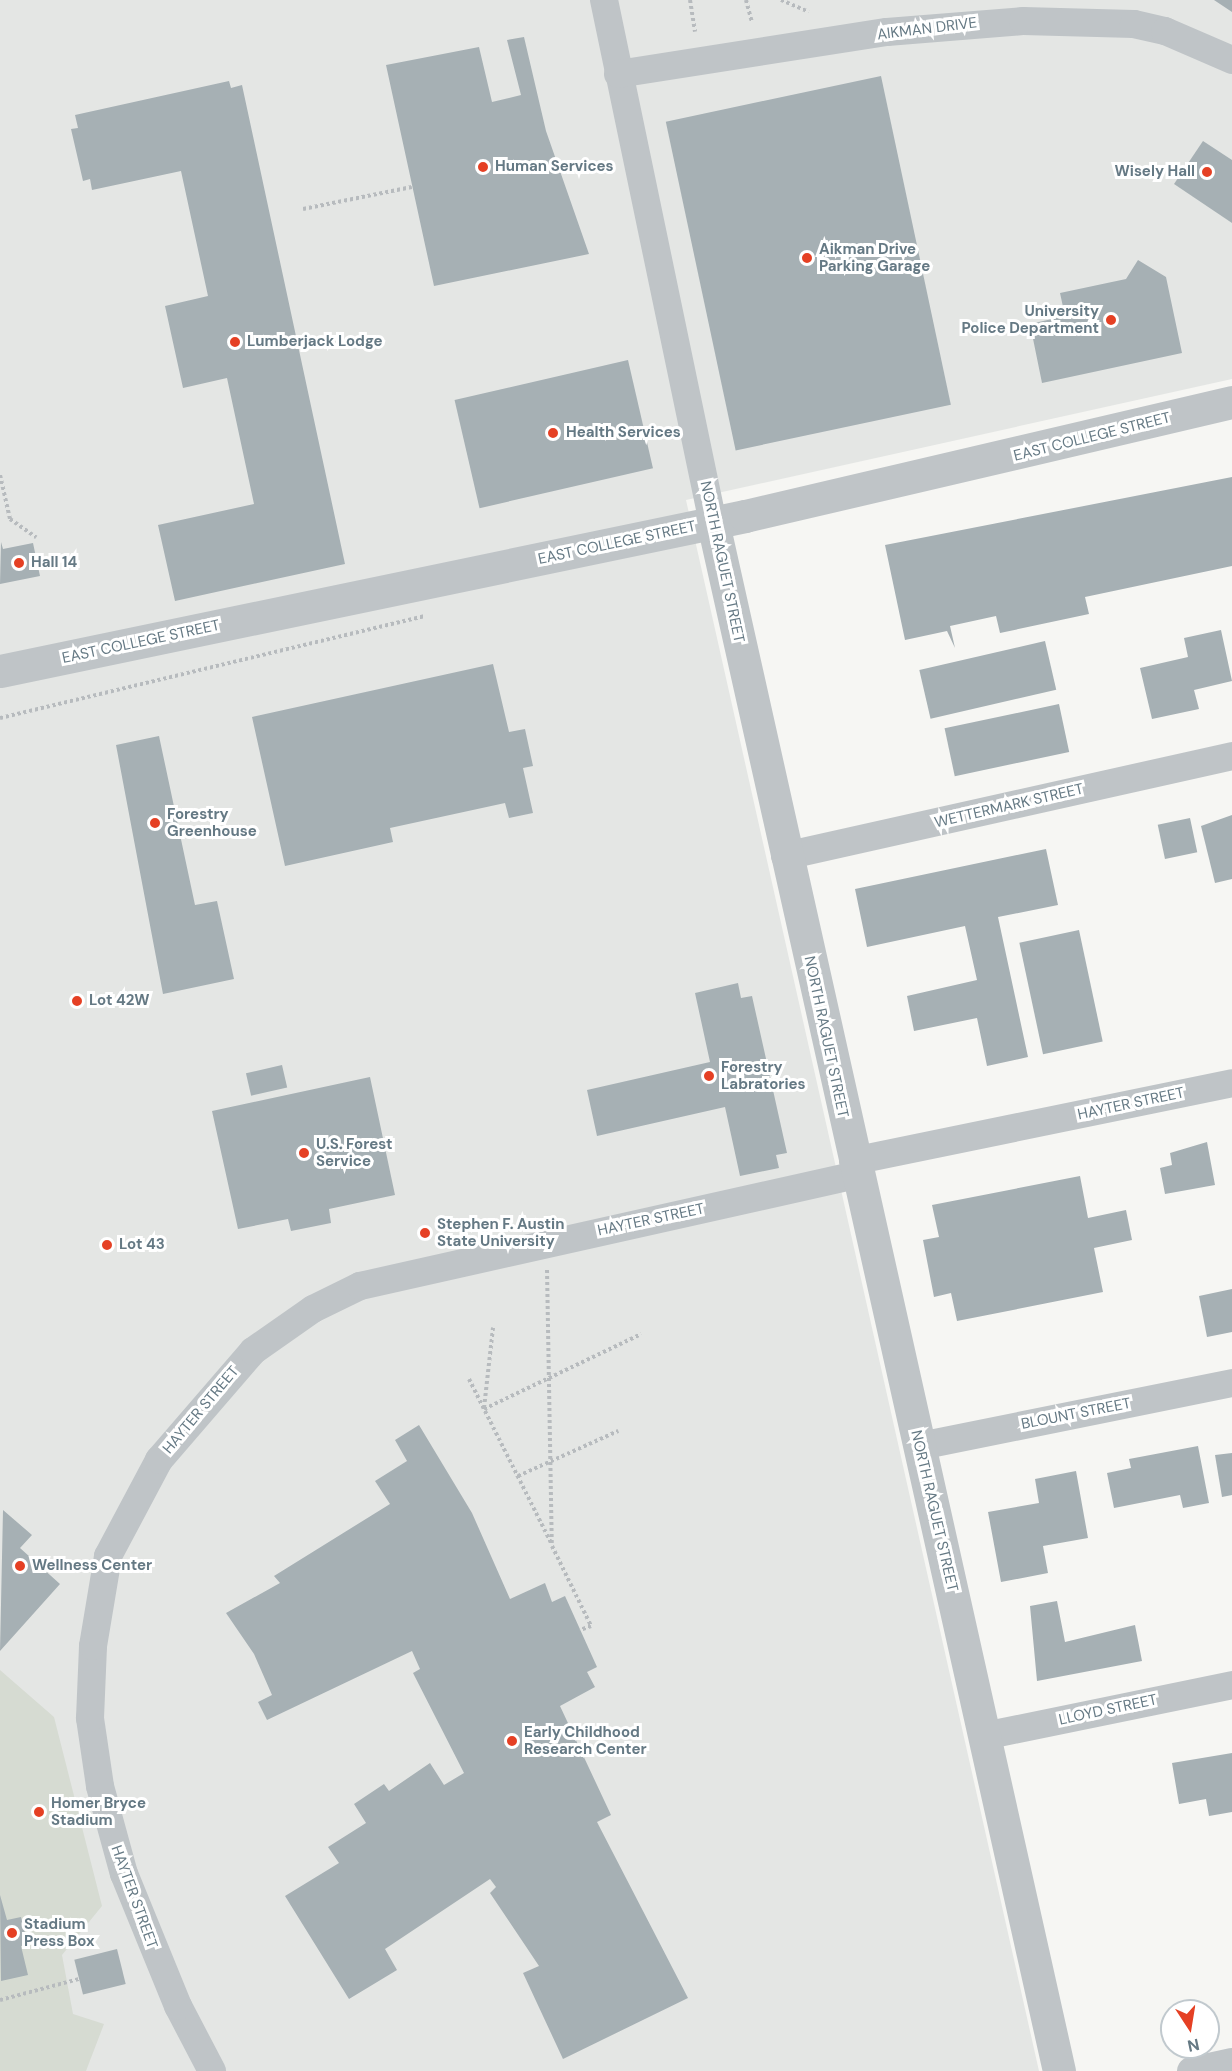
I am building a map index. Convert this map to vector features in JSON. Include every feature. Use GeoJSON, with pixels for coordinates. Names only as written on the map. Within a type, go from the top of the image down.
{"type":"FeatureCollection","features":[{"type":"Feature","properties":{"kind":"street","name":"NORTH RAGUET STREET"},"geometry":{"type":"LineString","coordinates":[[604,0],[785,856],[854,1168],[920,1446],[1059,2071]]}},
{"type":"Feature","properties":{"kind":"street","name":"AIKMAN DRIVE"},"geometry":{"type":"LineString","coordinates":[[618,74],[887,32],[1023,21],[1134,24],[1165,31],[1232,60]]}},
{"type":"Feature","properties":{"kind":"street","name":"EAST COLLEGE STREET"},"geometry":{"type":"LineString","coordinates":[[0,671],[714,523],[1232,402]]}},
{"type":"Feature","properties":{"kind":"street","name":"WETTERMARK STREET"},"geometry":{"type":"LineString","coordinates":[[785,856],[1232,756]]}},
{"type":"Feature","properties":{"kind":"street","name":"HAYTER STREET"},"geometry":{"type":"LineString","coordinates":[[212,2071],[143,1926],[98,1775],[90,1718],[93,1646],[116,1536],[148,1476],[187,1423],[238,1365],[292,1322],[335,1297],[385,1278],[854,1168],[1232,1083]]}},
{"type":"Feature","properties":{"kind":"street","name":"BLOUNT STREET"},"geometry":{"type":"LineString","coordinates":[[920,1446],[1232,1383]]}},
{"type":"Feature","properties":{"kind":"street","name":"LLOYD STREET"},"geometry":{"type":"LineString","coordinates":[[984,1736],[1232,1685]]}},
{"type":"Feature","properties":{"kind":"street"},"geometry":{"type":"LineString","coordinates":[[1191,2071],[1232,2062]]}},
{"type":"Feature","properties":{"kind":"path"},"geometry":{"type":"LineString","coordinates":[[690,0],[695,32]]}},
{"type":"Feature","properties":{"kind":"path"},"geometry":{"type":"LineString","coordinates":[[746,0],[752,22]]}},
{"type":"Feature","properties":{"kind":"path"},"geometry":{"type":"LineString","coordinates":[[781,0],[809,12]]}},
{"type":"Feature","properties":{"kind":"path"},"geometry":{"type":"LineString","coordinates":[[303,209],[412,187]]}},
{"type":"Feature","properties":{"kind":"path"},"geometry":{"type":"LineString","coordinates":[[0,475],[10,519],[36,537]]}},
{"type":"Feature","properties":{"kind":"path"},"geometry":{"type":"LineString","coordinates":[[0,718],[435,613]]}},
{"type":"Feature","properties":{"kind":"path"},"geometry":{"type":"LineString","coordinates":[[546,1242],[552,1546]]}},
{"type":"Feature","properties":{"kind":"path"},"geometry":{"type":"LineString","coordinates":[[484,1409],[493,1328]]}},
{"type":"Feature","properties":{"kind":"path"},"geometry":{"type":"LineString","coordinates":[[484,1409],[641,1334]]}},
{"type":"Feature","properties":{"kind":"path"},"geometry":{"type":"LineString","coordinates":[[469,1379],[591,1626],[580,1630]]}},
{"type":"Feature","properties":{"kind":"path"},"geometry":{"type":"LineString","coordinates":[[518,1476],[618,1431]]}},
{"type":"Feature","properties":{"kind":"path"},"geometry":{"type":"LineString","coordinates":[[0,2000],[79,1979]]}},
{"type":"Feature","properties":{"kind":"shaded area","name":"Stephen F. Austin State University"},"geometry":{"type":"Polygon","coordinates":[[[0,0],[1232,0],[1232,379],[686,500],[1039,2071],[0,2071],[0,0]]]}},
{"type":"Feature","properties":{"kind":"shaded area","name":"Homer Bryce Stadium"},"geometry":{"type":"Polygon","coordinates":[[[0,1670],[54,1717],[102,1906],[62,1955],[73,2014],[104,2024],[86,2071],[0,2071],[0,1670]]]}},
{"type":"Feature","properties":{"kind":"building"},"geometry":{"type":"Polygon","coordinates":[[[1214,0],[1232,0],[1232,12],[1214,0]]]}},
{"type":"Feature","properties":{"kind":"building","name":"Human Services"},"geometry":{"type":"Polygon","coordinates":[[[524,37],[546,131],[589,254],[434,286],[386,65],[479,47],[492,102],[521,95],[507,40],[524,37]]]}},
{"type":"Feature","properties":{"kind":"building","name":"Aikman Drive Parking Garage"},"geometry":{"type":"Polygon","coordinates":[[[881,76],[951,405],[736,450],[666,122],[881,76]]]}},
{"type":"Feature","properties":{"kind":"building","name":"Lumberjack Lodge"},"geometry":{"type":"Polygon","coordinates":[[[229,81],[231,88],[242,85],[345,564],[175,601],[158,525],[254,504],[227,378],[183,388],[165,306],[208,296],[181,171],[92,190],[90,179],[83,181],[71,129],[78,128],[75,115],[229,81]]]}},
{"type":"Feature","properties":{"kind":"building","name":"Wisely Hall"},"geometry":{"type":"Polygon","coordinates":[[[1203,141],[1232,160],[1232,223],[1174,184],[1203,141]]]}},
{"type":"Feature","properties":{"kind":"building","name":"University Police Department"},"geometry":{"type":"Polygon","coordinates":[[[1138,260],[1166,277],[1182,353],[1042,383],[1030,324],[1065,316],[1060,293],[1126,279],[1138,260]]]}},
{"type":"Feature","properties":{"kind":"building","name":"Health Services"},"geometry":{"type":"Polygon","coordinates":[[[628,360],[653,468],[480,508],[455,400],[628,360]]]}},
{"type":"Feature","properties":{"kind":"building"},"geometry":{"type":"Polygon","coordinates":[[[1232,477],[1232,566],[1085,597],[1089,614],[1000,633],[996,616],[950,626],[955,648],[947,631],[905,640],[885,545],[1232,477]]]}},
{"type":"Feature","properties":{"kind":"building","name":"Hall 14"},"geometry":{"type":"Polygon","coordinates":[[[1,542],[3,549],[33,543],[40,576],[0,584],[1,542]]]}},
{"type":"Feature","properties":{"kind":"building"},"geometry":{"type":"Polygon","coordinates":[[[1221,630],[1232,681],[1194,690],[1199,709],[1152,719],[1140,668],[1188,657],[1184,638],[1221,630]]]}},
{"type":"Feature","properties":{"kind":"building"},"geometry":{"type":"Polygon","coordinates":[[[1045,641],[1056,690],[931,719],[919,670],[1045,641]]]}},
{"type":"Feature","properties":{"kind":"building"},"geometry":{"type":"Polygon","coordinates":[[[493,664],[509,732],[525,729],[533,766],[523,768],[533,813],[509,818],[505,803],[390,828],[393,842],[285,866],[252,717],[493,664]]]}},
{"type":"Feature","properties":{"kind":"building"},"geometry":{"type":"Polygon","coordinates":[[[1059,704],[1069,752],[955,776],[945,728],[1059,704]]]}},
{"type":"Feature","properties":{"kind":"building","name":"Forestry Greenhouse"},"geometry":{"type":"Polygon","coordinates":[[[159,736],[195,905],[217,901],[234,979],[163,994],[116,745],[159,736]]]}},
{"type":"Feature","properties":{"kind":"building"},"geometry":{"type":"Polygon","coordinates":[[[1232,815],[1232,879],[1215,883],[1201,826],[1232,815]]]}},
{"type":"Feature","properties":{"kind":"building"},"geometry":{"type":"Polygon","coordinates":[[[1190,818],[1197,852],[1165,859],[1158,825],[1190,818]]]}},
{"type":"Feature","properties":{"kind":"building"},"geometry":{"type":"Polygon","coordinates":[[[1046,849],[1058,905],[998,917],[1028,1057],[987,1066],[977,1018],[914,1031],[907,996],[977,980],[965,926],[867,947],[855,889],[1046,849]]]}},
{"type":"Feature","properties":{"kind":"building"},"geometry":{"type":"Polygon","coordinates":[[[1079,930],[1103,1042],[1043,1054],[1019,943],[1079,930]]]}},
{"type":"Feature","properties":{"kind":"building","name":"Forestry Labratories"},"geometry":{"type":"Polygon","coordinates":[[[738,983],[741,998],[752,996],[787,1153],[776,1155],[779,1168],[740,1176],[725,1107],[597,1136],[587,1090],[710,1062],[695,993],[738,983]]]}},
{"type":"Feature","properties":{"kind":"building"},"geometry":{"type":"Polygon","coordinates":[[[282,1065],[287,1087],[251,1096],[246,1073],[282,1065]]]}},
{"type":"Feature","properties":{"kind":"building","name":"U.S. Forest Service"},"geometry":{"type":"Polygon","coordinates":[[[370,1077],[395,1195],[329,1209],[331,1223],[291,1231],[288,1219],[238,1229],[212,1111],[370,1077]]]}},
{"type":"Feature","properties":{"kind":"building"},"geometry":{"type":"Polygon","coordinates":[[[1207,1142],[1215,1185],[1165,1194],[1160,1168],[1172,1165],[1170,1153],[1207,1142]]]}},
{"type":"Feature","properties":{"kind":"building"},"geometry":{"type":"Polygon","coordinates":[[[1080,1176],[1088,1218],[1126,1210],[1132,1240],[1094,1248],[1103,1292],[957,1321],[951,1293],[934,1297],[923,1240],[939,1237],[932,1205],[1080,1176]]]}},
{"type":"Feature","properties":{"kind":"building"},"geometry":{"type":"Polygon","coordinates":[[[1232,1289],[1232,1332],[1207,1337],[1199,1296],[1232,1289]]]}},
{"type":"Feature","properties":{"kind":"building","name":"Early Childhood Research Center"},"geometry":{"type":"Polygon","coordinates":[[[419,1425],[472,1513],[510,1599],[545,1583],[552,1602],[565,1596],[597,1667],[587,1672],[595,1687],[560,1706],[611,1815],[597,1822],[688,1998],[563,2059],[523,1973],[539,1966],[490,1893],[496,1887],[490,1879],[385,1949],[397,1970],[349,1999],[285,1896],[339,1863],[328,1847],[366,1823],[354,1804],[384,1784],[389,1791],[430,1763],[444,1785],[464,1773],[413,1673],[420,1669],[412,1651],[267,1720],[258,1702],[272,1695],[254,1654],[226,1613],[280,1583],[274,1576],[390,1504],[375,1481],[407,1461],[395,1440],[419,1425]]]}},
{"type":"Feature","properties":{"kind":"building"},"geometry":{"type":"Polygon","coordinates":[[[1198,1446],[1209,1503],[1183,1508],[1180,1495],[1114,1508],[1107,1473],[1131,1468],[1129,1459],[1198,1446]]]}},
{"type":"Feature","properties":{"kind":"building"},"geometry":{"type":"Polygon","coordinates":[[[1232,1453],[1232,1495],[1222,1497],[1215,1455],[1232,1453]]]}},
{"type":"Feature","properties":{"kind":"building"},"geometry":{"type":"Polygon","coordinates":[[[1076,1471],[1088,1538],[1043,1546],[1048,1573],[1001,1582],[988,1512],[1039,1503],[1035,1479],[1076,1471]]]}},
{"type":"Feature","properties":{"kind":"building","name":"Wellness Center"},"geometry":{"type":"Polygon","coordinates":[[[3,1510],[32,1535],[20,1548],[60,1584],[0,1651],[3,1510]]]}},
{"type":"Feature","properties":{"kind":"building"},"geometry":{"type":"Polygon","coordinates":[[[1057,1601],[1065,1642],[1135,1625],[1142,1661],[1037,1681],[1030,1606],[1057,1601]]]}},
{"type":"Feature","properties":{"kind":"building"},"geometry":{"type":"Polygon","coordinates":[[[1232,1753],[1232,1812],[1209,1816],[1206,1799],[1179,1804],[1172,1763],[1232,1753]]]}},
{"type":"Feature","properties":{"kind":"building","name":"Stadium Press Box"},"geometry":{"type":"Polygon","coordinates":[[[0,1895],[7,1920],[21,1917],[28,1945],[21,1946],[28,1975],[1,1981],[0,1895]]]}},
{"type":"Feature","properties":{"kind":"building"},"geometry":{"type":"Polygon","coordinates":[[[117,1949],[126,1984],[83,1995],[74,1960],[117,1949]]]}},
{"type":"Feature","properties":{"kind":"place","name":"Human Services"},"geometry":{"type":"Point","coordinates":[483,167]}},
{"type":"Feature","properties":{"kind":"place","name":"Wisely Hall"},"geometry":{"type":"Point","coordinates":[1207,172]}},
{"type":"Feature","properties":{"kind":"place","name":"Aikman Drive Parking Garage"},"geometry":{"type":"Point","coordinates":[807,258]}},
{"type":"Feature","properties":{"kind":"place","name":"University Police Department"},"geometry":{"type":"Point","coordinates":[1111,320]}},
{"type":"Feature","properties":{"kind":"place","name":"Lumberjack Lodge"},"geometry":{"type":"Point","coordinates":[235,342]}},
{"type":"Feature","properties":{"kind":"place","name":"Health Services"},"geometry":{"type":"Point","coordinates":[553,433]}},
{"type":"Feature","properties":{"kind":"place","name":"Hall 14"},"geometry":{"type":"Point","coordinates":[19,563]}},
{"type":"Feature","properties":{"kind":"place","name":"Forestry Greenhouse"},"geometry":{"type":"Point","coordinates":[155,823]}},
{"type":"Feature","properties":{"kind":"place","name":"Lot 42W"},"geometry":{"type":"Point","coordinates":[77,1001]}},
{"type":"Feature","properties":{"kind":"place","name":"Forestry Labratories"},"geometry":{"type":"Point","coordinates":[709,1076]}},
{"type":"Feature","properties":{"kind":"place","name":"U.S. Forest Service"},"geometry":{"type":"Point","coordinates":[304,1153]}},
{"type":"Feature","properties":{"kind":"place","name":"Stephen F. Austin State University"},"geometry":{"type":"Point","coordinates":[425,1233]}},
{"type":"Feature","properties":{"kind":"place","name":"Lot 43"},"geometry":{"type":"Point","coordinates":[107,1245]}},
{"type":"Feature","properties":{"kind":"place","name":"Wellness Center"},"geometry":{"type":"Point","coordinates":[20,1566]}},
{"type":"Feature","properties":{"kind":"place","name":"Early Childhood Research Center"},"geometry":{"type":"Point","coordinates":[512,1741]}},
{"type":"Feature","properties":{"kind":"place","name":"Homer Bryce Stadium"},"geometry":{"type":"Point","coordinates":[39,1812]}},
{"type":"Feature","properties":{"kind":"place","name":"Stadium Press Box"},"geometry":{"type":"Point","coordinates":[12,1933]}}]}
